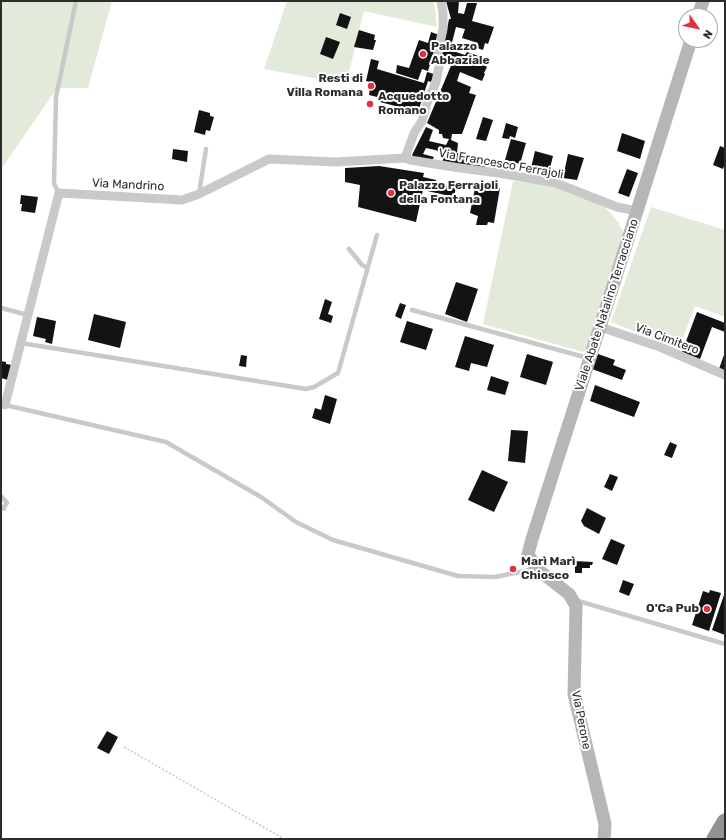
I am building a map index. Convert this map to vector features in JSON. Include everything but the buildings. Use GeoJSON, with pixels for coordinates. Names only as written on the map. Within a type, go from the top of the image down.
{"type":"FeatureCollection","features":[{"type":"Feature","properties":{"kind":"highway"},"geometry":{"type":"LineString","coordinates":[[714,839],[725,822]]}},
{"type":"Feature","properties":{"kind":"street"},"geometry":{"type":"LineString","coordinates":[[405,158],[414,133],[422,121],[427,103],[436,82],[439,66],[438,51],[443,29],[443,12],[441,1]]}},
{"type":"Feature","properties":{"kind":"street","name":"Viale Abate Natalino Terracciano"},"geometry":{"type":"LineString","coordinates":[[536,568],[528,554],[532,539],[688,48]]}},
{"type":"Feature","properties":{"kind":"street","name":"Via Mandrino"},"geometry":{"type":"LineString","coordinates":[[59,193],[182,200],[199,194],[270,159],[336,162],[405,158]]}},
{"type":"Feature","properties":{"kind":"street","name":"Via Francesco Ferrajoli"},"geometry":{"type":"LineString","coordinates":[[405,158],[556,183],[617,208],[637,211]]}},
{"type":"Feature","properties":{"kind":"street"},"geometry":{"type":"LineString","coordinates":[[2,405],[21,343],[59,193]]}},
{"type":"Feature","properties":{"kind":"street","name":"Via Cimitero"},"geometry":{"type":"LineString","coordinates":[[600,327],[660,347],[725,375]]}},
{"type":"Feature","properties":{"kind":"street"},"geometry":{"type":"LineString","coordinates":[[536,568],[569,594],[572,599]]}},
{"type":"Feature","properties":{"kind":"street","name":"Via Perone"},"geometry":{"type":"LineString","coordinates":[[572,599],[576,606],[574,694],[605,824],[604,839]]}},
{"type":"Feature","properties":{"kind":"lane"},"geometry":{"type":"LineString","coordinates":[[59,193],[54,184],[56,97],[76,1]]}},
{"type":"Feature","properties":{"kind":"lane"},"geometry":{"type":"LineString","coordinates":[[199,194],[206,149]]}},
{"type":"Feature","properties":{"kind":"lane"},"geometry":{"type":"LineString","coordinates":[[21,343],[306,389],[314,388],[338,373],[378,235]]}},
{"type":"Feature","properties":{"kind":"lane"},"geometry":{"type":"LineString","coordinates":[[349,249],[362,265],[368,268]]}},
{"type":"Feature","properties":{"kind":"lane"},"geometry":{"type":"LineString","coordinates":[[1,308],[28,314]]}},
{"type":"Feature","properties":{"kind":"lane"},"geometry":{"type":"LineString","coordinates":[[412,310],[590,358]]}},
{"type":"Feature","properties":{"kind":"lane"},"geometry":{"type":"LineString","coordinates":[[2,405],[166,442],[261,497],[296,522],[333,540],[458,576],[496,577],[536,568]]}},
{"type":"Feature","properties":{"kind":"lane"},"geometry":{"type":"LineString","coordinates":[[1,496],[7,504],[4,507],[4,510]]}},
{"type":"Feature","properties":{"kind":"lane"},"geometry":{"type":"LineString","coordinates":[[572,599],[725,644]]}},
{"type":"Feature","properties":{"kind":"path"},"geometry":{"type":"LineString","coordinates":[[124,747],[284,839]]}},
{"type":"Feature","properties":{"kind":"green space"},"geometry":{"type":"Polygon","coordinates":[[[1,1],[112,1],[88,88],[57,88],[1,169],[1,1]]]}},
{"type":"Feature","properties":{"kind":"green space"},"geometry":{"type":"Polygon","coordinates":[[[287,1],[434,1],[437,27],[364,11],[346,84],[264,69],[287,1]]]}},
{"type":"Feature","properties":{"kind":"green space"},"geometry":{"type":"Polygon","coordinates":[[[513,181],[555,186],[602,205],[616,219],[623,232],[625,237],[587,353],[483,324],[513,181]]]}},
{"type":"Feature","properties":{"kind":"green space"},"geometry":{"type":"Polygon","coordinates":[[[651,207],[725,230],[725,317],[695,306],[679,349],[611,322],[651,207]]]}},
{"type":"Feature","properties":{"kind":"place","name":"Palazzo Abbaziale"},"geometry":{"type":"Point","coordinates":[423,54]}},
{"type":"Feature","properties":{"kind":"place","name":"Resti di Villa Romana"},"geometry":{"type":"Point","coordinates":[371,86]}},
{"type":"Feature","properties":{"kind":"place","name":"Acquedotto Romano"},"geometry":{"type":"Point","coordinates":[370,104]}},
{"type":"Feature","properties":{"kind":"place","name":"Palazzo Ferrajoli della Fontana"},"geometry":{"type":"Point","coordinates":[391,193]}},
{"type":"Feature","properties":{"kind":"place","name":"Marì Marì Chiosco"},"geometry":{"type":"Point","coordinates":[513,569]}},
{"type":"Feature","properties":{"kind":"place","name":"O'Ca Pub"},"geometry":{"type":"Point","coordinates":[707,609]}}]}
